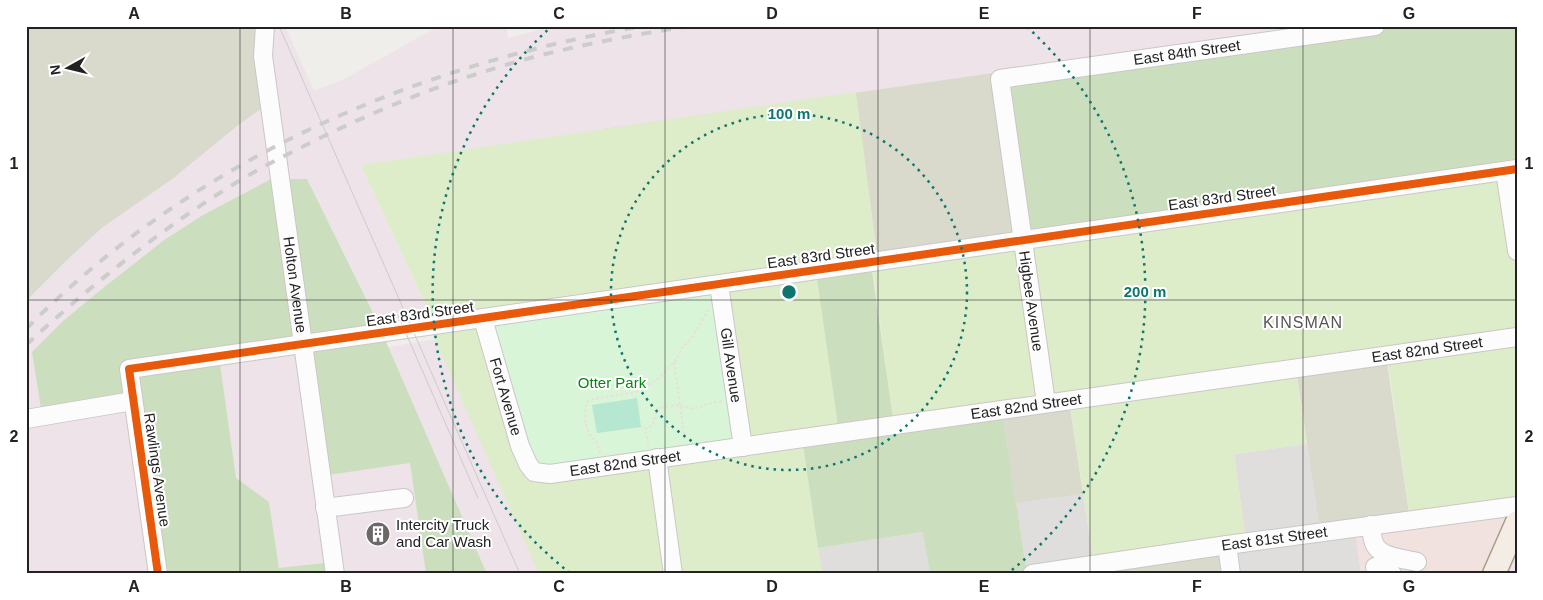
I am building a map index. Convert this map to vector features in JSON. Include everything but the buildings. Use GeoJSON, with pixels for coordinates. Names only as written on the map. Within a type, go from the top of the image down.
{"type":"FeatureCollection","features":[{"type":"Feature","properties":{"kind":"main road"},"geometry":{"type":"LineString","coordinates":[[1500,572],[1517,522]]}},
{"type":"Feature","properties":{"kind":"street","name":"Holton Avenue"},"geometry":{"type":"LineString","coordinates":[[265,26],[263,56],[335,574]]}},
{"type":"Feature","properties":{"kind":"street","name":"East 84th Street"},"geometry":{"type":"LineString","coordinates":[[1000,79],[1375,26]]}},
{"type":"Feature","properties":{"kind":"street","name":"Higbee Avenue"},"geometry":{"type":"LineString","coordinates":[[1000,79],[1046,403]]}},
{"type":"Feature","properties":{"kind":"street","name":"East 83rd Street"},"geometry":{"type":"LineString","coordinates":[[129,369],[1511,170]]}},
{"type":"Feature","properties":{"kind":"street"},"geometry":{"type":"LineString","coordinates":[[1511,170],[1517,251]]}},
{"type":"Feature","properties":{"kind":"street","name":"Gill Avenue"},"geometry":{"type":"LineString","coordinates":[[719,285],[743,446]]}},
{"type":"Feature","properties":{"kind":"street","name":"Fort Avenue"},"geometry":{"type":"LineString","coordinates":[[483,319],[520,446],[534,472]]}},
{"type":"Feature","properties":{"kind":"street","name":"East 82nd Street"},"geometry":{"type":"LineString","coordinates":[[534,472],[550,474],[653,454],[743,446],[1517,337]]}},
{"type":"Feature","properties":{"kind":"street","name":"Rawlings Avenue"},"geometry":{"type":"LineString","coordinates":[[129,369],[158,574]]}},
{"type":"Feature","properties":{"kind":"street"},"geometry":{"type":"LineString","coordinates":[[26,419],[134,401]]}},
{"type":"Feature","properties":{"kind":"street"},"geometry":{"type":"LineString","coordinates":[[653,454],[673,574]]}},
{"type":"Feature","properties":{"kind":"street"},"geometry":{"type":"LineString","coordinates":[[326,508],[404,498]]}},
{"type":"Feature","properties":{"kind":"street","name":"East 81st Street"},"geometry":{"type":"LineString","coordinates":[[1032,574],[1227,545],[1517,506]]}},
{"type":"Feature","properties":{"kind":"street"},"geometry":{"type":"LineString","coordinates":[[1371,526],[1374,543],[1378,549],[1386,554],[1417,562]]}},
{"type":"Feature","properties":{"kind":"street"},"geometry":{"type":"LineString","coordinates":[[1227,545],[1231,574]]}},
{"type":"Feature","properties":{"kind":"street"},"geometry":{"type":"LineString","coordinates":[[1375,567],[1392,574]]}},
{"type":"Feature","properties":{"kind":"path"},"geometry":{"type":"LineString","coordinates":[[600,457],[597,442],[593,440],[586,424],[585,413],[588,402],[636,392],[658,379],[674,362],[681,349],[691,340],[709,308]]}},
{"type":"Feature","properties":{"kind":"path"},"geometry":{"type":"LineString","coordinates":[[674,362],[686,444]]}},
{"type":"Feature","properties":{"kind":"path"},"geometry":{"type":"LineString","coordinates":[[653,454],[645,429],[652,426],[658,408],[679,405],[694,408],[727,400]]}},
{"type":"Feature","properties":{"kind":"shaded area"},"geometry":{"type":"Polygon","coordinates":[[[26,26],[265,26],[269,103],[237,126],[171,180],[103,227],[26,301],[26,26]]]}},
{"type":"Feature","properties":{"kind":"shaded area"},"geometry":{"type":"Polygon","coordinates":[[[272,26],[285,26],[314,91],[344,79],[439,26],[506,26],[508,38],[553,26],[1313,26],[361,165],[429,313],[377,321],[307,179],[287,187],[269,65],[272,26]]]}},
{"type":"Feature","properties":{"kind":"shaded area"},"geometry":{"type":"Polygon","coordinates":[[[256,50],[271,179],[203,215],[164,240],[63,321],[32,352],[133,401],[158,574],[26,574],[26,301],[103,227],[171,180],[256,50]]]}},
{"type":"Feature","properties":{"kind":"shaded area"},"geometry":{"type":"Polygon","coordinates":[[[999,72],[1022,241],[483,319],[604,129],[999,72]]]}},
{"type":"Feature","properties":{"kind":"shaded area"},"geometry":{"type":"Polygon","coordinates":[[[438,339],[541,574],[487,574],[388,347],[438,339]]]}},
{"type":"Feature","properties":{"kind":"shaded area"},"geometry":{"type":"Polygon","coordinates":[[[302,345],[410,463],[426,574],[335,574],[333,562],[279,568],[269,502],[236,478],[219,356],[302,345]]]}},
{"type":"Feature","properties":{"kind":"shaded area"},"geometry":{"type":"Polygon","coordinates":[[[1386,355],[1410,520],[1320,532],[1296,368],[1386,355]]]}},
{"type":"Feature","properties":{"kind":"shaded area"},"geometry":{"type":"Polygon","coordinates":[[[1069,400],[1083,494],[1016,503],[1002,410],[1069,400]]]}},
{"type":"Feature","properties":{"kind":"shaded area"},"geometry":{"type":"Polygon","coordinates":[[[1307,444],[1320,532],[1355,528],[1361,574],[1231,574],[1227,545],[1246,542],[1234,454],[1307,444]]]}},
{"type":"Feature","properties":{"kind":"shaded area"},"geometry":{"type":"Polygon","coordinates":[[[1083,494],[1094,564],[1104,563],[1105,574],[1027,574],[1016,503],[1083,494]]]}},
{"type":"Feature","properties":{"kind":"shaded area"},"geometry":{"type":"Polygon","coordinates":[[[1517,506],[1494,574],[1361,574],[1355,528],[1517,506]]]}},
{"type":"Feature","properties":{"kind":"shaded area"},"geometry":{"type":"Polygon","coordinates":[[[1517,522],[1517,574],[1510,574],[1496,569],[1517,522]]]}},
{"type":"Feature","properties":{"kind":"shaded area"},"geometry":{"type":"Polygon","coordinates":[[[924,532],[930,574],[822,574],[818,548],[924,532]]]}},
{"type":"Feature","properties":{"kind":"shaded area"},"geometry":{"type":"Polygon","coordinates":[[[1227,545],[1231,574],[1105,574],[1104,563],[1227,545]]]}},
{"type":"Feature","properties":{"kind":"green space"},"geometry":{"type":"Polygon","coordinates":[[[1313,26],[1517,26],[1517,169],[1022,241],[1000,79],[1313,26]]]}},
{"type":"Feature","properties":{"kind":"green space"},"geometry":{"type":"Polygon","coordinates":[[[856,92],[878,261],[1517,169],[1517,506],[1410,520],[1387,356],[1296,368],[1307,444],[1234,454],[1246,542],[1094,565],[1069,400],[894,425],[872,263],[839,433],[802,438],[822,574],[539,574],[429,326],[435,325],[361,165],[856,92]]]}},
{"type":"Feature","properties":{"kind":"green space"},"geometry":{"type":"Polygon","coordinates":[[[271,179],[307,179],[377,321],[487,574],[426,574],[410,463],[321,476],[303,345],[219,356],[236,478],[269,502],[279,568],[333,562],[335,574],[158,574],[133,401],[42,415],[32,352],[63,321],[164,240],[203,215],[271,179]]]}},
{"type":"Feature","properties":{"kind":"green space"},"geometry":{"type":"Polygon","coordinates":[[[871,263],[894,425],[1002,410],[1027,574],[930,574],[923,532],[818,548],[802,438],[839,433],[816,271],[871,263]]]}},
{"type":"Feature","properties":{"kind":"green space","name":"Otter Park"},"geometry":{"type":"Polygon","coordinates":[[[719,285],[743,447],[534,472],[483,319],[719,285]]]}},
{"type":"Feature","properties":{"kind":"green space"},"geometry":{"type":"Polygon","coordinates":[[[637,398],[641,427],[597,433],[592,405],[637,398]]]}},
{"type":"Feature","properties":{"kind":"tram line"},"geometry":{"type":"LineString","coordinates":[[279,26],[520,574]]}},
{"type":"Feature","properties":{"kind":"tram line"},"geometry":{"type":"LineString","coordinates":[[398,315],[478,498]]}},
{"type":"Feature","properties":{"kind":"railway"},"geometry":{"type":"LineString","coordinates":[[26,329],[91,269],[160,216],[233,169],[310,129],[390,95],[472,66],[557,44],[643,26]]}},
{"type":"Feature","properties":{"kind":"railway"},"geometry":{"type":"LineString","coordinates":[[26,345],[74,302],[175,223],[240,180],[322,137],[422,93],[508,64],[585,45],[690,26]]}},
{"type":"Feature","properties":{"kind":"cycle path"},"geometry":{"type":"LineString","coordinates":[[158,574],[129,369],[1517,169]]}},
{"type":"Feature","properties":{"kind":"place","name":"Intercity Truck and Car Wash"},"geometry":{"type":"Point","coordinates":[378,534]}},
{"type":"Feature","properties":{"kind":"district","name":"KINSMAN"},"geometry":{"type":"Point","coordinates":[1303,322]}}]}
